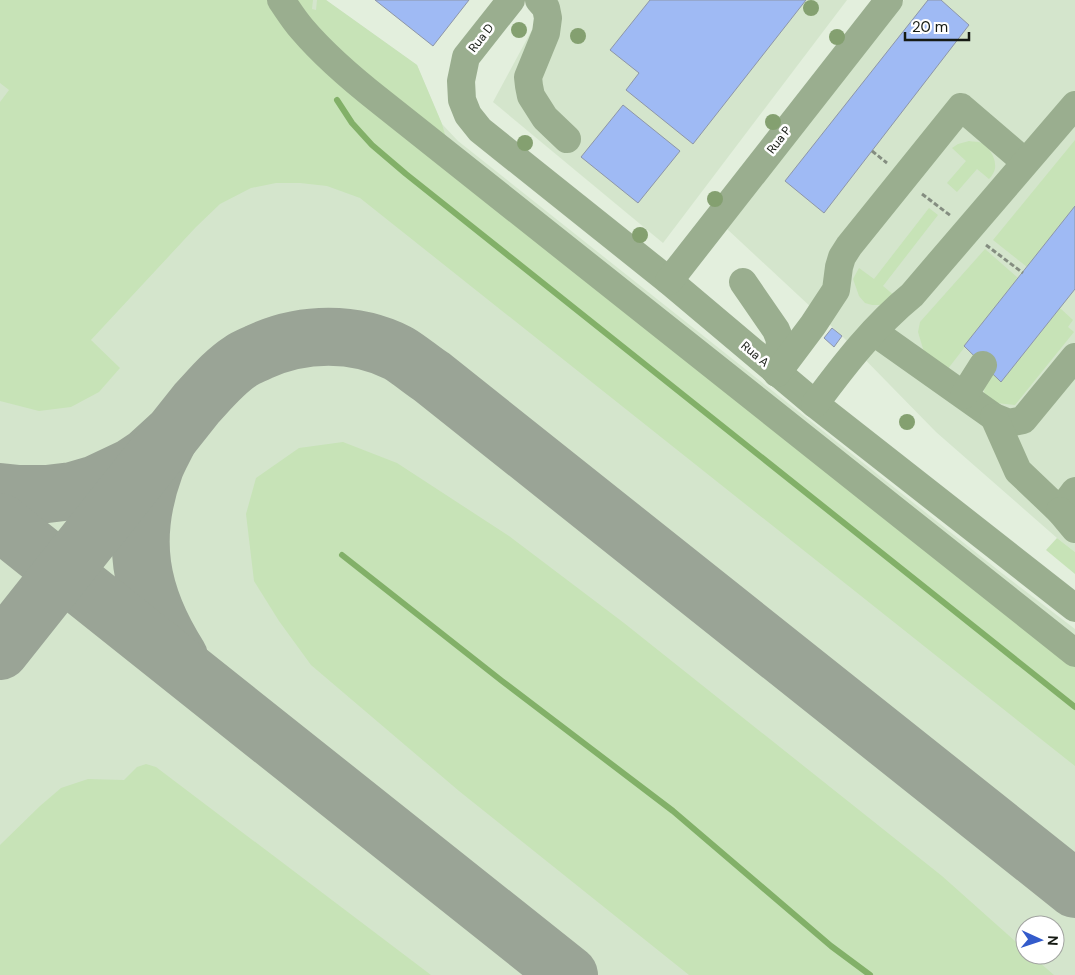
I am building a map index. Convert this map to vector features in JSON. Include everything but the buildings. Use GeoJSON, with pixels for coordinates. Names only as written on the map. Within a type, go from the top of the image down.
{"type":"FeatureCollection","features":[{"type":"Feature","properties":{"kind":"lane"},"geometry":{"type":"LineString","coordinates":[[281,0],[323,52],[372,96],[1075,653]]}},
{"type":"Feature","properties":{"kind":"lane","name":"Rua D"},"geometry":{"type":"LineString","coordinates":[[461,81],[466,57],[511,0]]}},
{"type":"Feature","properties":{"kind":"lane"},"geometry":{"type":"LineString","coordinates":[[539,0],[546,8],[548,18],[546,33],[528,77],[531,96],[545,118],[567,139]]}},
{"type":"Feature","properties":{"kind":"lane","name":"Rua P"},"geometry":{"type":"LineString","coordinates":[[669,281],[889,0]]}},
{"type":"Feature","properties":{"kind":"lane","name":"Rua A"},"geometry":{"type":"LineString","coordinates":[[461,81],[462,100],[468,115],[480,130],[669,281],[815,404],[1075,608]]}},
{"type":"Feature","properties":{"kind":"lane"},"geometry":{"type":"LineString","coordinates":[[815,404],[851,357],[894,310],[912,295],[1075,104]]}},
{"type":"Feature","properties":{"kind":"lane"},"geometry":{"type":"LineString","coordinates":[[777,373],[813,325],[836,290],[839,267],[848,246],[961,107],[1025,162]]}},
{"type":"Feature","properties":{"kind":"lane"},"geometry":{"type":"LineString","coordinates":[[743,282],[776,330],[780,340],[777,373]]}},
{"type":"Feature","properties":{"kind":"lane"},"geometry":{"type":"LineString","coordinates":[[874,332],[994,417],[1009,423],[1023,420],[1075,357]]}},
{"type":"Feature","properties":{"kind":"lane"},"geometry":{"type":"LineString","coordinates":[[964,395],[983,365]]}},
{"type":"Feature","properties":{"kind":"lane"},"geometry":{"type":"LineString","coordinates":[[994,417],[1018,471],[1070,510]]}},
{"type":"Feature","properties":{"kind":"path"},"geometry":{"type":"LineString","coordinates":[[872,151],[918,191],[1023,273]]}},
{"type":"Feature","properties":{"kind":"shaded area"},"geometry":{"type":"Polygon","coordinates":[[[0,0],[326,0],[417,65],[442,124],[458,141],[1003,574],[1075,629],[1075,975],[0,975],[0,0]]]}},
{"type":"Feature","properties":{"kind":"shaded area"},"geometry":{"type":"Polygon","coordinates":[[[548,0],[847,0],[663,243],[493,102],[548,0]]]}},
{"type":"Feature","properties":{"kind":"shaded area"},"geometry":{"type":"Polygon","coordinates":[[[904,0],[1075,0],[1075,552],[936,432],[842,336],[727,229],[904,0]]]}},
{"type":"Feature","properties":{"kind":"green space"},"geometry":{"type":"Polygon","coordinates":[[[0,0],[267,0],[289,34],[1075,666],[1075,766],[360,198],[327,186],[276,183],[251,188],[220,204],[196,227],[91,340],[120,368],[99,392],[71,407],[39,411],[0,401],[0,102],[9,90],[0,83],[0,0]]]}},
{"type":"Feature","properties":{"kind":"green space"},"geometry":{"type":"Polygon","coordinates":[[[297,0],[313,0],[312,9],[316,10],[317,0],[326,0],[417,65],[446,138],[324,37],[297,0]]]}},
{"type":"Feature","properties":{"kind":"green space"},"geometry":{"type":"Polygon","coordinates":[[[1075,140],[1075,206],[1027,267],[993,240],[1075,140]]]}},
{"type":"Feature","properties":{"kind":"green space"},"geometry":{"type":"Polygon","coordinates":[[[969,141],[980,142],[987,147],[994,158],[995,170],[989,179],[977,169],[957,192],[947,183],[966,161],[952,148],[969,141]]]}},
{"type":"Feature","properties":{"kind":"green space"},"geometry":{"type":"Polygon","coordinates":[[[929,208],[938,215],[883,286],[895,296],[884,305],[865,303],[859,296],[853,279],[859,268],[874,279],[929,208]]]}},
{"type":"Feature","properties":{"kind":"green space"},"geometry":{"type":"Polygon","coordinates":[[[985,249],[1018,278],[947,370],[924,352],[918,332],[920,322],[985,249]]]}},
{"type":"Feature","properties":{"kind":"green space"},"geometry":{"type":"Polygon","coordinates":[[[1060,308],[1073,320],[1068,327],[1074,332],[1015,405],[987,402],[984,394],[985,387],[993,374],[1001,382],[1060,308]]]}},
{"type":"Feature","properties":{"kind":"green space"},"geometry":{"type":"Polygon","coordinates":[[[343,442],[397,463],[509,536],[624,623],[942,876],[1015,941],[1015,965],[1042,965],[1054,975],[689,975],[459,791],[311,665],[279,621],[254,581],[246,514],[256,478],[299,448],[343,442]]]}},
{"type":"Feature","properties":{"kind":"green space"},"geometry":{"type":"Polygon","coordinates":[[[1057,538],[1075,552],[1075,574],[1046,550],[1057,538]]]}},
{"type":"Feature","properties":{"kind":"green space"},"geometry":{"type":"Polygon","coordinates":[[[146,764],[156,767],[431,975],[0,975],[0,845],[61,788],[88,779],[124,780],[137,767],[146,764]]]}},
{"type":"Feature","properties":{"kind":"waterway"},"geometry":{"type":"LineString","coordinates":[[337,100],[352,123],[372,145],[406,174],[1075,707]]}},
{"type":"Feature","properties":{"kind":"waterway"},"geometry":{"type":"LineString","coordinates":[[342,555],[502,681],[673,811],[831,946],[870,975]]}},
{"type":"Feature","properties":{"kind":"taxiway"},"geometry":{"type":"LineString","coordinates":[[0,651],[197,403],[229,370],[250,356],[276,345],[293,341],[328,337],[364,341],[398,353],[432,377],[1075,889]]}},
{"type":"Feature","properties":{"kind":"taxiway"},"geometry":{"type":"LineString","coordinates":[[0,492],[47,494],[72,491],[96,484],[132,467],[147,457],[170,436],[155,467],[147,493],[142,518],[141,542],[142,565],[147,588],[165,634],[179,657]]}},
{"type":"Feature","properties":{"kind":"taxiway"},"geometry":{"type":"LineString","coordinates":[[0,522],[569,975]]}}]}
